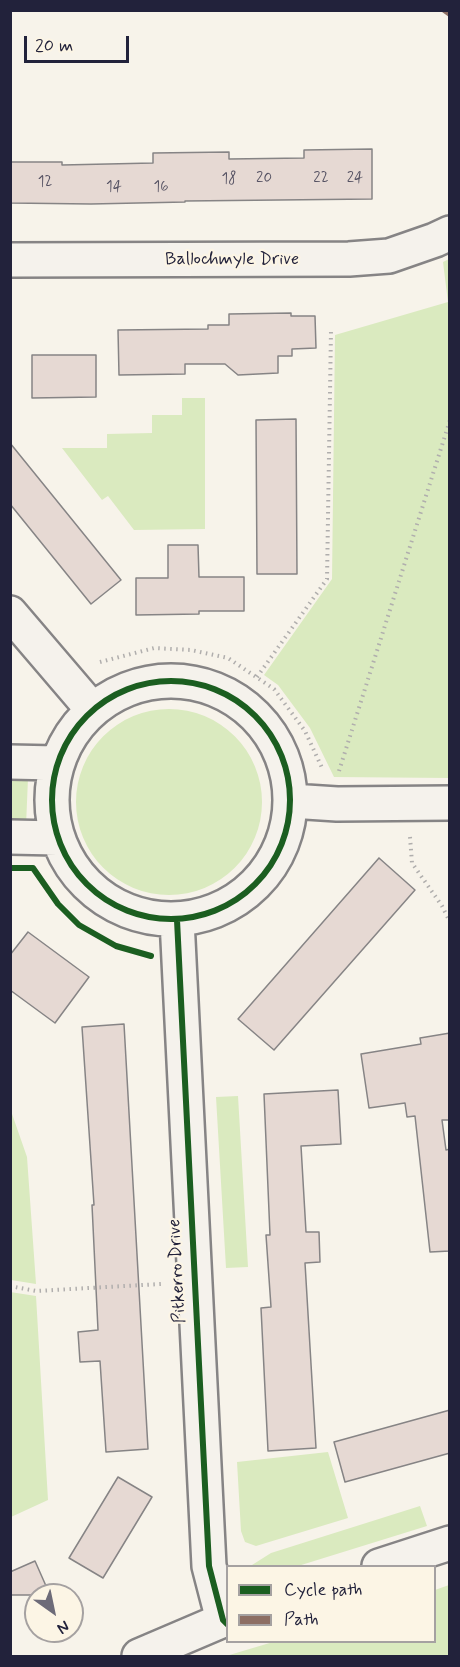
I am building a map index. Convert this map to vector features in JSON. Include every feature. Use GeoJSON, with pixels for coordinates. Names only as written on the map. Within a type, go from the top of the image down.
{"type":"FeatureCollection","features":[{"type":"Feature","properties":{"kind":"street","name":"Ballochmyle Drive"},"geometry":{"type":"LineString","coordinates":[[10,260],[349,259],[389,256],[450,233]]}},
{"type":"Feature","properties":{"kind":"street"},"geometry":{"type":"LineString","coordinates":[[10,613],[92,710]]}},
{"type":"Feature","properties":{"kind":"street"},"geometry":{"type":"LineString","coordinates":[[177,680],[222,691],[259,718],[283,756],[291,801],[282,846],[258,884],[221,910],[177,920],[138,916],[103,899],[75,872],[57,838],[51,800],[56,763],[71,734],[92,710],[132,687],[177,680]]}},
{"type":"Feature","properties":{"kind":"street"},"geometry":{"type":"LineString","coordinates":[[10,762],[56,763]]}},
{"type":"Feature","properties":{"kind":"street"},"geometry":{"type":"LineString","coordinates":[[291,801],[337,804],[450,803]]}},
{"type":"Feature","properties":{"kind":"street"},"geometry":{"type":"LineString","coordinates":[[10,837],[57,838]]}},
{"type":"Feature","properties":{"kind":"street","name":"Pitkerro Drive"},"geometry":{"type":"LineString","coordinates":[[177,920],[209,1566],[225,1619]]}},
{"type":"Feature","properties":{"kind":"street"},"geometry":{"type":"LineString","coordinates":[[382,1565],[450,1543]]}},
{"type":"Feature","properties":{"kind":"street"},"geometry":{"type":"LineString","coordinates":[[139,1656],[225,1619]]}},
{"type":"Feature","properties":{"kind":"path"},"geometry":{"type":"LineString","coordinates":[[257,677],[327,579],[331,330]]}},
{"type":"Feature","properties":{"kind":"path"},"geometry":{"type":"LineString","coordinates":[[339,772],[450,420]]}},
{"type":"Feature","properties":{"kind":"path"},"geometry":{"type":"LineString","coordinates":[[100,662],[154,648],[191,650],[228,658],[274,689],[305,731],[325,774]]}},
{"type":"Feature","properties":{"kind":"path"},"geometry":{"type":"LineString","coordinates":[[410,834],[412,863],[442,906],[450,922]]}},
{"type":"Feature","properties":{"kind":"path"},"geometry":{"type":"LineString","coordinates":[[10,1286],[36,1291],[168,1283]]}},
{"type":"Feature","properties":{"kind":"green space"},"geometry":{"type":"Polygon","coordinates":[[[449,259],[449,778],[334,777],[310,728],[278,685],[264,675],[332,579],[335,335],[448,302],[443,262],[449,259]]]}},
{"type":"Feature","properties":{"kind":"green space"},"geometry":{"type":"Polygon","coordinates":[[[182,398],[205,398],[205,529],[134,530],[108,496],[102,500],[62,448],[107,448],[107,434],[152,433],[152,415],[182,415],[182,398]]]}},
{"type":"Feature","properties":{"kind":"green space"},"geometry":{"type":"Polygon","coordinates":[[[178,709],[205,716],[221,724],[235,736],[247,750],[255,766],[261,784],[261,820],[255,838],[247,854],[235,868],[221,880],[205,888],[187,894],[160,895],[133,888],[117,880],[91,854],[77,820],[76,793],[83,766],[91,750],[117,724],[151,710],[178,709]]]}},
{"type":"Feature","properties":{"kind":"green space"},"geometry":{"type":"Polygon","coordinates":[[[11,778],[28,778],[26,826],[11,826],[11,778]]]}},
{"type":"Feature","properties":{"kind":"green space"},"geometry":{"type":"Polygon","coordinates":[[[238,1096],[248,1267],[226,1268],[216,1097],[238,1096]]]}},
{"type":"Feature","properties":{"kind":"green space"},"geometry":{"type":"Polygon","coordinates":[[[11,1111],[27,1157],[36,1284],[11,1280],[11,1111]]]}},
{"type":"Feature","properties":{"kind":"green space"},"geometry":{"type":"Polygon","coordinates":[[[10,1292],[36,1296],[48,1500],[11,1517],[10,1292]]]}},
{"type":"Feature","properties":{"kind":"green space"},"geometry":{"type":"Polygon","coordinates":[[[328,1452],[348,1518],[256,1546],[245,1542],[241,1531],[237,1462],[328,1452]]]}},
{"type":"Feature","properties":{"kind":"green space"},"geometry":{"type":"Polygon","coordinates":[[[420,1506],[427,1526],[301,1565],[252,1565],[271,1553],[420,1506]]]}},
{"type":"Feature","properties":{"kind":"green space"},"geometry":{"type":"Polygon","coordinates":[[[449,1585],[449,1656],[226,1656],[270,1643],[436,1643],[436,1590],[449,1585]]]}},
{"type":"Feature","properties":{"kind":"building"},"geometry":{"type":"Polygon","coordinates":[[[372,149],[372,199],[91,204],[10,203],[10,162],[62,162],[62,165],[153,163],[153,153],[229,152],[229,159],[304,158],[304,150],[372,149]]]}},
{"type":"Feature","properties":{"kind":"building"},"geometry":{"type":"Polygon","coordinates":[[[291,313],[291,316],[315,316],[316,348],[292,349],[292,356],[278,356],[278,373],[238,375],[225,364],[185,364],[185,374],[119,375],[118,330],[208,329],[208,325],[229,325],[229,314],[291,313]]]}},
{"type":"Feature","properties":{"kind":"building"},"geometry":{"type":"Polygon","coordinates":[[[32,355],[96,355],[96,397],[32,398],[32,355]]]}},
{"type":"Feature","properties":{"kind":"building"},"geometry":{"type":"Polygon","coordinates":[[[296,419],[297,574],[257,574],[256,420],[296,419]]]}},
{"type":"Feature","properties":{"kind":"building"},"geometry":{"type":"Polygon","coordinates":[[[10,443],[121,580],[91,604],[10,504],[10,443]]]}},
{"type":"Feature","properties":{"kind":"building"},"geometry":{"type":"Polygon","coordinates":[[[168,545],[198,545],[199,577],[244,577],[244,611],[136,615],[136,578],[168,578],[168,545]]]}},
{"type":"Feature","properties":{"kind":"building"},"geometry":{"type":"Polygon","coordinates":[[[379,858],[415,890],[274,1050],[238,1019],[379,858]]]}},
{"type":"Feature","properties":{"kind":"building"},"geometry":{"type":"Polygon","coordinates":[[[28,932],[89,977],[55,1023],[10,990],[10,955],[28,932]]]}},
{"type":"Feature","properties":{"kind":"building"},"geometry":{"type":"Polygon","coordinates":[[[124,1024],[148,1449],[106,1452],[100,1361],[80,1362],[78,1332],[98,1330],[92,1205],[94,1205],[82,1027],[124,1024]]]}},
{"type":"Feature","properties":{"kind":"building"},"geometry":{"type":"Polygon","coordinates":[[[450,1033],[450,1120],[442,1120],[446,1150],[450,1149],[450,1251],[430,1252],[415,1116],[407,1117],[405,1103],[369,1108],[361,1054],[421,1044],[420,1038],[450,1033]]]}},
{"type":"Feature","properties":{"kind":"building"},"geometry":{"type":"Polygon","coordinates":[[[338,1090],[341,1144],[301,1146],[306,1232],[319,1232],[320,1262],[305,1263],[316,1448],[268,1451],[261,1308],[271,1307],[266,1235],[270,1235],[264,1094],[338,1090]]]}},
{"type":"Feature","properties":{"kind":"building"},"geometry":{"type":"Polygon","coordinates":[[[450,1410],[450,1453],[345,1482],[334,1442],[450,1410]]]}},
{"type":"Feature","properties":{"kind":"building"},"geometry":{"type":"Polygon","coordinates":[[[118,1477],[152,1497],[103,1578],[69,1558],[118,1477]]]}},
{"type":"Feature","properties":{"kind":"building"},"geometry":{"type":"Polygon","coordinates":[[[35,1561],[45,1583],[24,1583],[24,1595],[10,1595],[10,1572],[35,1561]]]}},
{"type":"Feature","properties":{"kind":"marked path"},"geometry":{"type":"LineString","coordinates":[[443,10],[450,15]]}},
{"type":"Feature","properties":{"kind":"cycle path"},"geometry":{"type":"LineString","coordinates":[[171,681],[194,683],[217,690],[237,701],[255,716],[270,734],[281,754],[288,777],[290,800],[288,823],[281,846],[270,866],[255,884],[237,899],[217,910],[194,917],[171,919],[148,917],[125,910],[105,899],[87,884],[72,866],[61,846],[54,823],[52,800],[54,777],[61,754],[72,734],[87,716],[105,701],[125,690],[148,683],[171,681]]}},
{"type":"Feature","properties":{"kind":"cycle path"},"geometry":{"type":"LineString","coordinates":[[10,868],[33,868],[58,904],[79,925],[116,946],[151,956]]}},
{"type":"Feature","properties":{"kind":"cycle path"},"geometry":{"type":"LineString","coordinates":[[177,920],[209,1566],[223,1620],[226,1623]]}}]}
